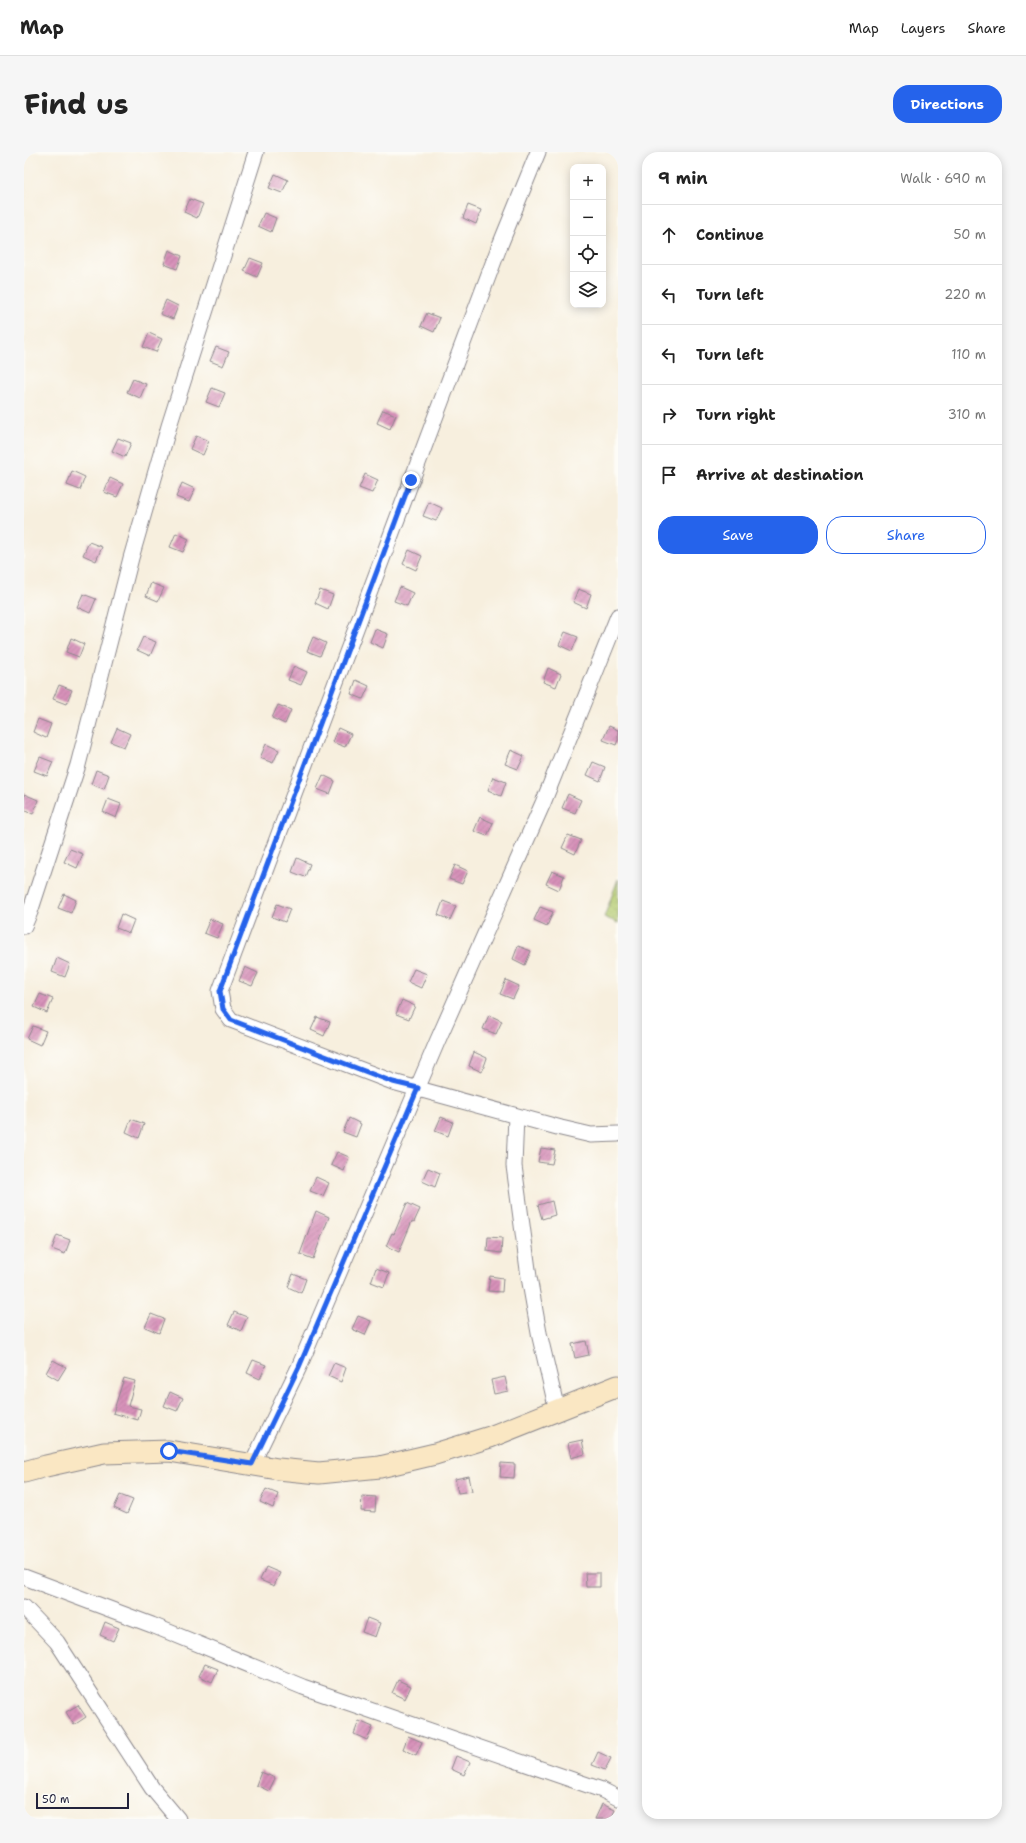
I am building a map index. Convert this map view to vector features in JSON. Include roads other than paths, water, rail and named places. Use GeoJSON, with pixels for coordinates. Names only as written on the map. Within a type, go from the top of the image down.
{"type":"FeatureCollection","features":[{"type":"Feature","properties":{"kind":"street"},"geometry":{"type":"LineString","coordinates":[[24,926],[30,912],[78,765],[133,550],[169,426],[256,152]]}},
{"type":"Feature","properties":{"kind":"street"},"geometry":{"type":"LineString","coordinates":[[538,152],[493,265],[220,991],[223,1009],[231,1020],[393,1082],[591,1135],[618,1134]]}},
{"type":"Feature","properties":{"kind":"street"},"geometry":{"type":"LineString","coordinates":[[252,1464],[299,1367],[418,1088],[543,803],[618,616]]}},
{"type":"Feature","properties":{"kind":"street"},"geometry":{"type":"LineString","coordinates":[[516,1116],[514,1166],[529,1277],[539,1333],[557,1410]]}},
{"type":"Feature","properties":{"kind":"street"},"geometry":{"type":"LineString","coordinates":[[24,1472],[104,1453],[169,1451],[278,1469],[319,1473],[380,1467],[435,1454],[490,1437],[618,1386]]}},
{"type":"Feature","properties":{"kind":"street"},"geometry":{"type":"LineString","coordinates":[[24,1577],[152,1625],[303,1687],[602,1790],[618,1798]]}},
{"type":"Feature","properties":{"kind":"street"},"geometry":{"type":"LineString","coordinates":[[24,1607],[56,1642],[152,1788],[178,1819]]}}]}
